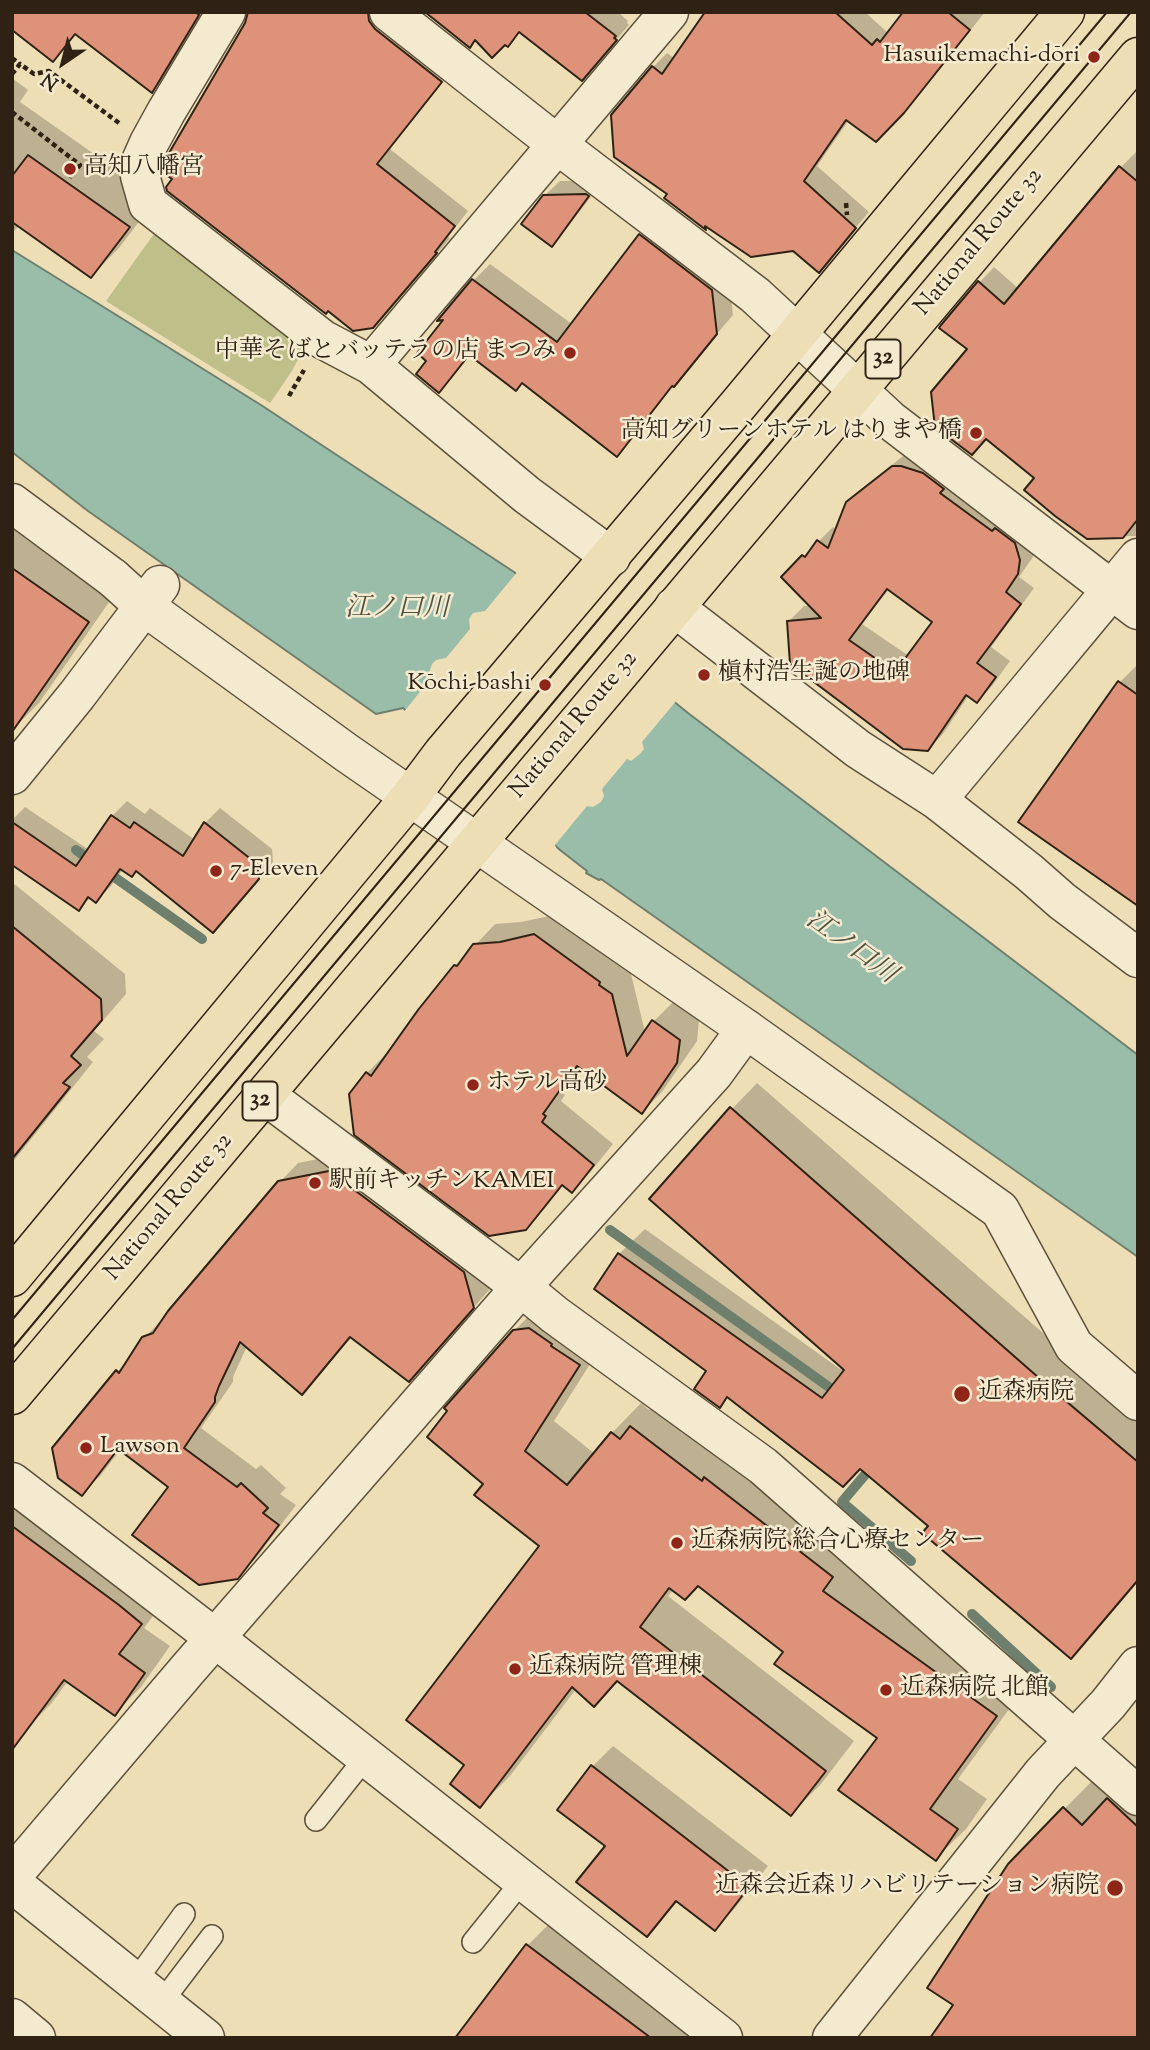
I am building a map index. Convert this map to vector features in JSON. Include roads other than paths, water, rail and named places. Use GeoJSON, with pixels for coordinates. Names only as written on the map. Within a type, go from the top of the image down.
{"type":"FeatureCollection","features":[{"type":"Feature","properties":{"kind":"highway"},"geometry":{"type":"LineString","coordinates":[[12,1277],[410,797],[443,753],[1065,12]]}},
{"type":"Feature","properties":{"kind":"highway","name":"National Route 32"},"geometry":{"type":"LineString","coordinates":[[12,1395],[1138,57]]}},
{"type":"Feature","properties":{"kind":"street"},"geometry":{"type":"LineString","coordinates":[[226,12],[166,112],[141,161],[140,176],[148,204],[322,339],[371,365],[527,495],[611,556]]}},
{"type":"Feature","properties":{"kind":"street"},"geometry":{"type":"LineString","coordinates":[[389,12],[755,295],[890,420],[1124,601]]}},
{"type":"Feature","properties":{"kind":"street"},"geometry":{"type":"LineString","coordinates":[[371,365],[670,12]]}},
{"type":"Feature","properties":{"kind":"street"},"geometry":{"type":"LineString","coordinates":[[12,503],[113,578],[152,596],[410,797],[746,1029],[1000,1210],[1074,1346],[1138,1401]]}},
{"type":"Feature","properties":{"kind":"street"},"geometry":{"type":"LineString","coordinates":[[937,800],[1124,601],[1138,558]]}},
{"type":"Feature","properties":{"kind":"street"},"geometry":{"type":"LineString","coordinates":[[12,775],[152,596]]}},
{"type":"Feature","properties":{"kind":"street"},"geometry":{"type":"LineString","coordinates":[[674,607],[858,749],[937,800],[1062,901],[1138,958]]}},
{"type":"Feature","properties":{"kind":"street"},"geometry":{"type":"LineString","coordinates":[[12,1876],[521,1287],[714,1073],[746,1029]]}},
{"type":"Feature","properties":{"kind":"street"},"geometry":{"type":"LineString","coordinates":[[265,1095],[555,1315],[763,1466],[1138,1796]]}},
{"type":"Feature","properties":{"kind":"street"},"geometry":{"type":"LineString","coordinates":[[12,1482],[215,1638],[723,2038]]}},
{"type":"Feature","properties":{"kind":"street"},"geometry":{"type":"LineString","coordinates":[[832,2038],[1043,1773],[1108,1704],[1138,1666]]}},
{"type":"Feature","properties":{"kind":"street"},"geometry":{"type":"LineString","coordinates":[[12,1884],[205,2038]]}},
{"type":"Feature","properties":{"kind":"street"},"geometry":{"type":"LineString","coordinates":[[12,2018],[36,2038]]}},
{"type":"Feature","properties":{"kind":"lane"},"geometry":{"type":"LineString","coordinates":[[316,1820],[366,1757]]}},
{"type":"Feature","properties":{"kind":"lane"},"geometry":{"type":"LineString","coordinates":[[473,1942],[523,1880]]}},
{"type":"Feature","properties":{"kind":"lane"},"geometry":{"type":"LineString","coordinates":[[148,1993],[184,1914]]}},
{"type":"Feature","properties":{"kind":"lane"},"geometry":{"type":"LineString","coordinates":[[148,1993],[212,1936]]}},
{"type":"Feature","properties":{"kind":"water","name":"江ノ口川"},"geometry":{"type":"Polygon","coordinates":[[[12,250],[261,405],[514,572],[688,713],[1138,1055],[1138,1257],[601,879],[586,873],[587,871],[560,850],[403,708],[376,714],[88,511],[12,452],[12,250]]]}},
{"type":"Feature","properties":{"kind":"waterway"},"geometry":{"type":"LineString","coordinates":[[76,850],[202,939]]}},
{"type":"Feature","properties":{"kind":"waterway"},"geometry":{"type":"LineString","coordinates":[[610,1230],[840,1395]]}},
{"type":"Feature","properties":{"kind":"waterway"},"geometry":{"type":"LineString","coordinates":[[874,1464],[842,1502],[911,1561]]}},
{"type":"Feature","properties":{"kind":"waterway"},"geometry":{"type":"LineString","coordinates":[[972,1614],[1051,1687]]}},
{"type":"Feature","properties":{"kind":"tram line"},"geometry":{"type":"LineString","coordinates":[[12,1320],[1107,12]]}},
{"type":"Feature","properties":{"kind":"tram line"},"geometry":{"type":"LineString","coordinates":[[12,1349],[1131,12]]}},
{"type":"Feature","properties":{"kind":"place","name":"Hasuikemachi-dōri"},"geometry":{"type":"Point","coordinates":[1094,57]}},
{"type":"Feature","properties":{"kind":"place","name":"高知八幡宮"},"geometry":{"type":"Point","coordinates":[70,169]}},
{"type":"Feature","properties":{"kind":"place","name":"中華そばとバッテラの店 まつみ"},"geometry":{"type":"Point","coordinates":[570,353]}},
{"type":"Feature","properties":{"kind":"place","name":"高知グリーンホテル はりまや橋"},"geometry":{"type":"Point","coordinates":[976,433]}},
{"type":"Feature","properties":{"kind":"place","name":"槇村浩生誕の地碑"},"geometry":{"type":"Point","coordinates":[704,675]}},
{"type":"Feature","properties":{"kind":"place","name":"Kōchi-bashi"},"geometry":{"type":"Point","coordinates":[545,685]}},
{"type":"Feature","properties":{"kind":"place","name":"7-Eleven"},"geometry":{"type":"Point","coordinates":[216,871]}},
{"type":"Feature","properties":{"kind":"place","name":"ホテル高砂"},"geometry":{"type":"Point","coordinates":[473,1085]}},
{"type":"Feature","properties":{"kind":"place","name":"駅前キッチンKAMEI"},"geometry":{"type":"Point","coordinates":[315,1183]}},
{"type":"Feature","properties":{"kind":"place","name":"近森病院"},"geometry":{"type":"Point","coordinates":[962,1394]}},
{"type":"Feature","properties":{"kind":"place","name":"Lawson"},"geometry":{"type":"Point","coordinates":[86,1448]}},
{"type":"Feature","properties":{"kind":"place","name":"近森病院 総合心療センター"},"geometry":{"type":"Point","coordinates":[677,1543]}},
{"type":"Feature","properties":{"kind":"place","name":"近森病院 管理棟"},"geometry":{"type":"Point","coordinates":[515,1669]}},
{"type":"Feature","properties":{"kind":"place","name":"近森病院 北館"},"geometry":{"type":"Point","coordinates":[886,1690]}},
{"type":"Feature","properties":{"kind":"place","name":"近森会近森リハビリテーション病院"},"geometry":{"type":"Point","coordinates":[1115,1888]}}]}
